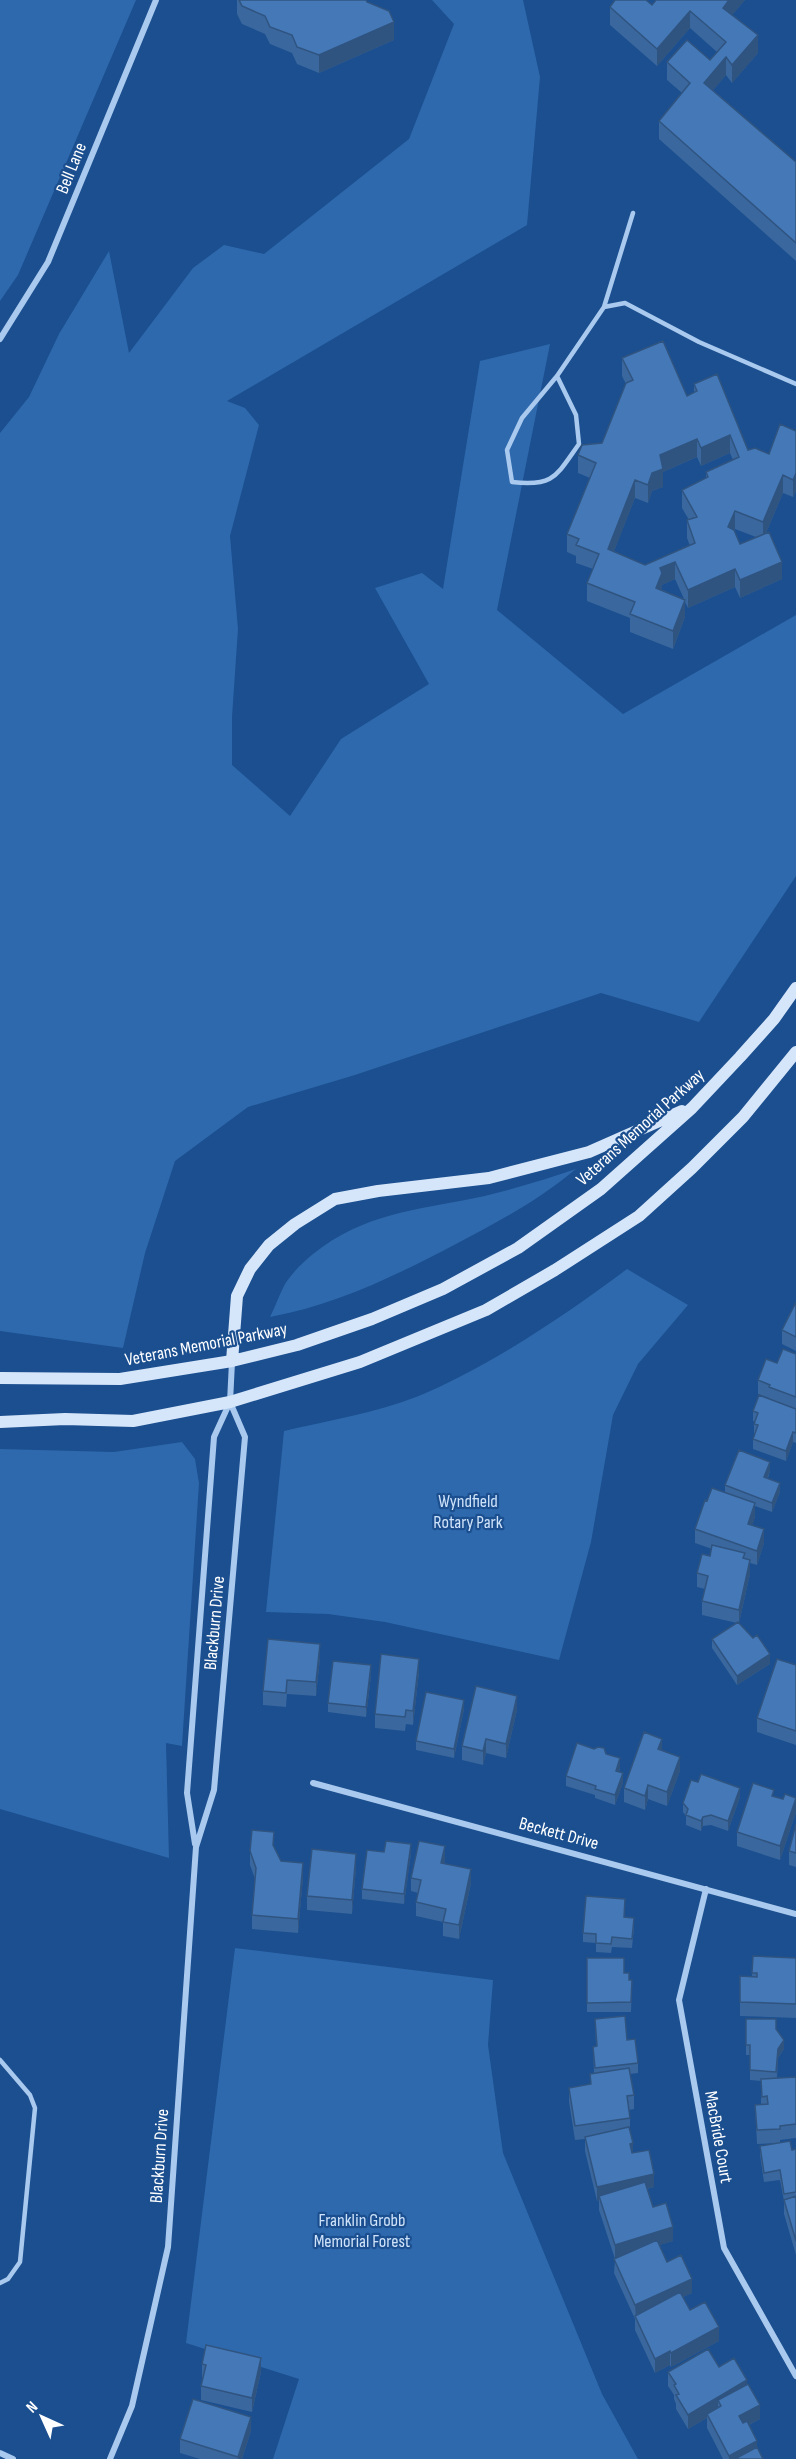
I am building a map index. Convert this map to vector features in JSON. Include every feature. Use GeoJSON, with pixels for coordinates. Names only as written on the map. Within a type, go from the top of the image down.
{"type":"FeatureCollection","features":[{"type":"Feature","properties":{"kind":"main road","name":"Veterans Memorial Parkway"},"geometry":{"type":"LineString","coordinates":[[0,1378],[120,1379],[232,1361],[297,1346],[372,1320],[443,1288],[518,1248],[601,1190],[692,1108],[774,1019],[796,988]]}},
{"type":"Feature","properties":{"kind":"main road"},"geometry":{"type":"LineString","coordinates":[[0,1422],[65,1419],[133,1421],[230,1402],[360,1362],[486,1310],[555,1270],[639,1216],[743,1117],[796,1052]]}},
{"type":"Feature","properties":{"kind":"main road"},"geometry":{"type":"LineString","coordinates":[[232,1361],[237,1296],[249,1269],[269,1245],[295,1224],[335,1198],[489,1178],[589,1152],[692,1108]]}},
{"type":"Feature","properties":{"kind":"street","name":"Bell Lane"},"geometry":{"type":"LineString","coordinates":[[0,339],[48,262],[156,0]]}},
{"type":"Feature","properties":{"kind":"street","name":"Blackburn Drive"},"geometry":{"type":"LineString","coordinates":[[110,2459],[132,2406],[168,2247],[196,1847],[187,1793],[214,1437],[230,1402],[232,1361]]}},
{"type":"Feature","properties":{"kind":"street","name":"Blackburn Drive"},"geometry":{"type":"LineString","coordinates":[[196,1847],[214,1790],[245,1437],[230,1402]]}},
{"type":"Feature","properties":{"kind":"street","name":"Beckett Drive"},"geometry":{"type":"LineString","coordinates":[[314,1783],[796,1914]]}},
{"type":"Feature","properties":{"kind":"street","name":"MacBride Court"},"geometry":{"type":"LineString","coordinates":[[706,1889],[679,2000],[724,2248],[796,2376]]}},
{"type":"Feature","properties":{"kind":"street"},"geometry":{"type":"LineString","coordinates":[[0,2453],[13,2459]]}},
{"type":"Feature","properties":{"kind":"lane"},"geometry":{"type":"LineString","coordinates":[[557,376],[576,415],[579,444],[557,475],[536,485],[512,482],[507,450],[522,418],[557,376],[604,307],[633,213]]}},
{"type":"Feature","properties":{"kind":"lane"},"geometry":{"type":"LineString","coordinates":[[604,307],[625,303],[699,342],[796,384]]}},
{"type":"Feature","properties":{"kind":"lane"},"geometry":{"type":"LineString","coordinates":[[0,2060],[30,2095],[34,2108],[20,2262],[8,2279],[0,2283]]}},
{"type":"Feature","properties":{"kind":"green space"},"geometry":{"type":"Polygon","coordinates":[[[0,0],[136,0],[18,275],[0,301],[0,0]]]}},
{"type":"Feature","properties":{"kind":"green space"},"geometry":{"type":"Polygon","coordinates":[[[432,0],[523,0],[540,77],[527,225],[227,401],[245,408],[259,425],[230,536],[238,629],[232,717],[232,765],[290,816],[341,739],[429,684],[375,588],[422,573],[443,589],[480,361],[550,344],[497,610],[623,714],[796,615],[796,876],[699,1022],[601,993],[355,1075],[248,1107],[175,1161],[145,1253],[123,1348],[0,1331],[0,433],[29,397],[59,334],[109,251],[129,353],[193,268],[224,245],[264,254],[409,139],[454,24],[432,0]]]}},
{"type":"Feature","properties":{"kind":"green space"},"geometry":{"type":"Polygon","coordinates":[[[576,1169],[548,1191],[518,1210],[411,1267],[342,1297],[295,1312],[270,1317],[285,1284],[298,1268],[313,1254],[351,1230],[411,1210],[500,1192],[576,1169]]]}},
{"type":"Feature","properties":{"kind":"green space","name":"Wyndfield Rotary Park"},"geometry":{"type":"Polygon","coordinates":[[[627,1269],[688,1305],[638,1364],[613,1415],[591,1542],[559,1660],[385,1622],[328,1614],[266,1612],[284,1431],[384,1408],[443,1385],[525,1339],[627,1269]]]}},
{"type":"Feature","properties":{"kind":"green space"},"geometry":{"type":"Polygon","coordinates":[[[182,1442],[195,1459],[199,1483],[182,1746],[166,1743],[169,1858],[0,1809],[0,1449],[114,1452],[182,1442]]]}},
{"type":"Feature","properties":{"kind":"green space","name":"Franklin Grobb Memorial Forest"},"geometry":{"type":"Polygon","coordinates":[[[235,1948],[493,1980],[488,2045],[503,2153],[602,2394],[638,2459],[273,2459],[299,2379],[186,2343],[235,1948]]]}},
{"type":"Feature","properties":{"kind":"building"},"geometry":{"type":"Polygon","coordinates":[[[239,0],[366,0],[389,11],[394,22],[319,55],[297,47],[292,35],[270,27],[265,16],[242,6],[239,0]]]}},
{"type":"Feature","properties":{"kind":"building"},"geometry":{"type":"Polygon","coordinates":[[[615,0],[646,0],[652,5],[656,0],[729,0],[723,8],[758,35],[732,65],[726,57],[704,83],[796,162],[796,243],[659,121],[690,83],[667,62],[687,40],[710,60],[726,42],[690,11],[657,49],[610,7],[615,0]]]}},
{"type":"Feature","properties":{"kind":"building"},"geometry":{"type":"Polygon","coordinates":[[[663,341],[687,396],[697,391],[694,384],[717,374],[748,450],[755,448],[769,454],[780,424],[796,431],[796,473],[793,480],[783,475],[763,522],[735,511],[728,527],[734,530],[740,544],[769,532],[782,562],[740,580],[735,569],[688,590],[675,562],[660,568],[662,573],[656,588],[685,600],[673,631],[630,614],[635,602],[587,583],[599,554],[576,545],[579,539],[567,534],[596,463],[578,455],[582,445],[602,443],[626,383],[633,380],[622,358],[663,341]],[[730,435],[701,448],[697,439],[660,455],[663,469],[652,473],[648,485],[635,480],[608,549],[645,565],[695,543],[687,520],[697,517],[682,490],[708,477],[706,472],[739,457],[730,435]]]}},
{"type":"Feature","properties":{"kind":"building"},"geometry":{"type":"Polygon","coordinates":[[[796,1302],[796,1337],[782,1330],[796,1302]]]}},
{"type":"Feature","properties":{"kind":"building"},"geometry":{"type":"Polygon","coordinates":[[[783,1349],[796,1354],[796,1397],[769,1387],[770,1385],[758,1380],[766,1359],[777,1363],[783,1349]]]}},
{"type":"Feature","properties":{"kind":"building"},"geometry":{"type":"Polygon","coordinates":[[[759,1395],[796,1409],[796,1433],[793,1432],[786,1451],[753,1439],[758,1425],[754,1424],[758,1413],[753,1411],[759,1395]]]}},
{"type":"Feature","properties":{"kind":"building"},"geometry":{"type":"Polygon","coordinates":[[[739,1450],[770,1462],[764,1477],[780,1483],[772,1503],[725,1485],[739,1450]]]}},
{"type":"Feature","properties":{"kind":"building"},"geometry":{"type":"Polygon","coordinates":[[[712,1488],[755,1503],[748,1524],[764,1529],[757,1551],[695,1529],[705,1500],[707,1501],[712,1488]]]}},
{"type":"Feature","properties":{"kind":"building"},"geometry":{"type":"Polygon","coordinates":[[[712,1545],[745,1553],[743,1558],[750,1560],[739,1610],[702,1601],[708,1576],[697,1573],[702,1554],[710,1556],[712,1545]]]}},
{"type":"Feature","properties":{"kind":"building"},"geometry":{"type":"Polygon","coordinates":[[[738,1622],[753,1638],[757,1635],[770,1654],[737,1676],[712,1639],[738,1622]]]}},
{"type":"Feature","properties":{"kind":"building"},"geometry":{"type":"Polygon","coordinates":[[[268,1639],[320,1644],[316,1682],[287,1680],[286,1693],[263,1691],[268,1639]]]}},
{"type":"Feature","properties":{"kind":"building"},"geometry":{"type":"Polygon","coordinates":[[[381,1654],[419,1659],[413,1711],[406,1710],[405,1717],[375,1714],[381,1654]]]}},
{"type":"Feature","properties":{"kind":"building"},"geometry":{"type":"Polygon","coordinates":[[[777,1659],[796,1665],[796,1731],[757,1718],[777,1659]]]}},
{"type":"Feature","properties":{"kind":"building"},"geometry":{"type":"Polygon","coordinates":[[[333,1661],[371,1665],[366,1707],[328,1703],[333,1661]]]}},
{"type":"Feature","properties":{"kind":"building"},"geometry":{"type":"Polygon","coordinates":[[[476,1686],[517,1696],[506,1744],[486,1739],[483,1751],[462,1746],[476,1686]]]}},
{"type":"Feature","properties":{"kind":"building"},"geometry":{"type":"Polygon","coordinates":[[[426,1692],[464,1700],[454,1749],[416,1741],[426,1692]]]}},
{"type":"Feature","properties":{"kind":"building"},"geometry":{"type":"Polygon","coordinates":[[[644,1732],[662,1739],[658,1749],[680,1757],[667,1792],[648,1785],[645,1796],[624,1788],[644,1732]]]}},
{"type":"Feature","properties":{"kind":"building"},"geometry":{"type":"Polygon","coordinates":[[[577,1743],[594,1749],[604,1748],[606,1754],[620,1758],[616,1771],[623,1773],[615,1795],[566,1776],[577,1743]]]}},
{"type":"Feature","properties":{"kind":"building"},"geometry":{"type":"Polygon","coordinates":[[[701,1774],[740,1788],[728,1821],[711,1815],[703,1817],[701,1821],[686,1815],[688,1809],[683,1803],[691,1780],[698,1782],[701,1774]]]}},
{"type":"Feature","properties":{"kind":"building"},"geometry":{"type":"Polygon","coordinates":[[[753,1783],[774,1790],[772,1796],[783,1799],[785,1794],[796,1798],[780,1846],[737,1832],[753,1783]]]}},
{"type":"Feature","properties":{"kind":"building"},"geometry":{"type":"Polygon","coordinates":[[[796,1824],[796,1853],[789,1851],[796,1824]]]}},
{"type":"Feature","properties":{"kind":"building"},"geometry":{"type":"Polygon","coordinates":[[[252,1830],[274,1832],[273,1845],[281,1861],[303,1863],[298,1919],[252,1915],[256,1868],[250,1851],[252,1830]]]}},
{"type":"Feature","properties":{"kind":"building"},"geometry":{"type":"Polygon","coordinates":[[[386,1841],[411,1844],[404,1894],[362,1889],[367,1850],[384,1852],[386,1841]]]}},
{"type":"Feature","properties":{"kind":"building"},"geometry":{"type":"Polygon","coordinates":[[[419,1841],[445,1846],[441,1863],[471,1869],[459,1925],[443,1922],[446,1909],[416,1902],[421,1880],[411,1878],[419,1841]]]}},
{"type":"Feature","properties":{"kind":"building"},"geometry":{"type":"Polygon","coordinates":[[[312,1849],[356,1854],[352,1900],[307,1896],[312,1849]]]}},
{"type":"Feature","properties":{"kind":"building"},"geometry":{"type":"Polygon","coordinates":[[[586,1896],[625,1899],[624,1917],[634,1918],[632,1939],[612,1937],[611,1944],[596,1943],[596,1934],[583,1933],[586,1896]]]}},
{"type":"Feature","properties":{"kind":"building"},"geometry":{"type":"Polygon","coordinates":[[[753,1956],[796,1958],[796,2004],[740,2002],[740,1976],[757,1977],[757,1973],[752,1973],[753,1956]]]}},
{"type":"Feature","properties":{"kind":"building"},"geometry":{"type":"Polygon","coordinates":[[[587,1958],[624,1958],[624,1973],[629,1973],[629,1980],[632,1980],[631,2002],[587,2003],[587,1958]]]}},
{"type":"Feature","properties":{"kind":"building"},"geometry":{"type":"Polygon","coordinates":[[[625,2016],[627,2040],[635,2039],[638,2063],[595,2068],[593,2047],[597,2046],[595,2019],[625,2016]]]}},
{"type":"Feature","properties":{"kind":"building"},"geometry":{"type":"Polygon","coordinates":[[[746,2019],[776,2019],[776,2029],[784,2040],[778,2049],[776,2072],[750,2070],[750,2045],[746,2045],[746,2019]]]}},
{"type":"Feature","properties":{"kind":"building"},"geometry":{"type":"Polygon","coordinates":[[[629,2068],[634,2095],[627,2096],[630,2118],[575,2126],[569,2088],[591,2084],[590,2074],[629,2068]]]}},
{"type":"Feature","properties":{"kind":"building"},"geometry":{"type":"Polygon","coordinates":[[[796,2077],[796,2124],[780,2126],[780,2129],[757,2130],[755,2105],[768,2104],[767,2096],[762,2097],[761,2079],[796,2077]]]}},
{"type":"Feature","properties":{"kind":"building"},"geometry":{"type":"Polygon","coordinates":[[[629,2127],[633,2143],[630,2144],[632,2153],[649,2150],[654,2174],[597,2187],[585,2137],[629,2127]]]}},
{"type":"Feature","properties":{"kind":"building"},"geometry":{"type":"Polygon","coordinates":[[[790,2141],[792,2150],[796,2149],[796,2192],[784,2194],[780,2170],[764,2173],[760,2146],[790,2141]]]}},
{"type":"Feature","properties":{"kind":"building"},"geometry":{"type":"Polygon","coordinates":[[[645,2182],[653,2207],[666,2203],[673,2227],[615,2245],[599,2196],[645,2182]]]}},
{"type":"Feature","properties":{"kind":"building"},"geometry":{"type":"Polygon","coordinates":[[[796,2196],[796,2241],[784,2200],[796,2196]]]}},
{"type":"Feature","properties":{"kind":"building"},"geometry":{"type":"Polygon","coordinates":[[[657,2240],[667,2262],[681,2255],[692,2279],[635,2305],[614,2259],[657,2240]]]}},
{"type":"Feature","properties":{"kind":"building"},"geometry":{"type":"Polygon","coordinates":[[[680,2292],[690,2310],[705,2302],[719,2327],[655,2359],[635,2316],[680,2292]]]}},
{"type":"Feature","properties":{"kind":"building"},"geometry":{"type":"Polygon","coordinates":[[[206,2345],[261,2358],[252,2398],[201,2386],[206,2365],[202,2364],[206,2345]]]}},
{"type":"Feature","properties":{"kind":"building"},"geometry":{"type":"Polygon","coordinates":[[[708,2349],[719,2367],[734,2358],[747,2380],[688,2415],[676,2395],[679,2394],[674,2385],[676,2384],[668,2372],[708,2349]]]}},
{"type":"Feature","properties":{"kind":"building"},"geometry":{"type":"Polygon","coordinates":[[[748,2384],[760,2405],[739,2416],[743,2423],[747,2421],[757,2441],[729,2456],[707,2414],[721,2406],[718,2400],[748,2384]]]}},
{"type":"Feature","properties":{"kind":"building"},"geometry":{"type":"Polygon","coordinates":[[[193,2399],[251,2417],[238,2457],[180,2439],[193,2399]]]}},
{"type":"Feature","properties":{"kind":"building"},"geometry":{"type":"Polygon","coordinates":[[[757,2447],[763,2459],[735,2459],[757,2447]]]}}]}
